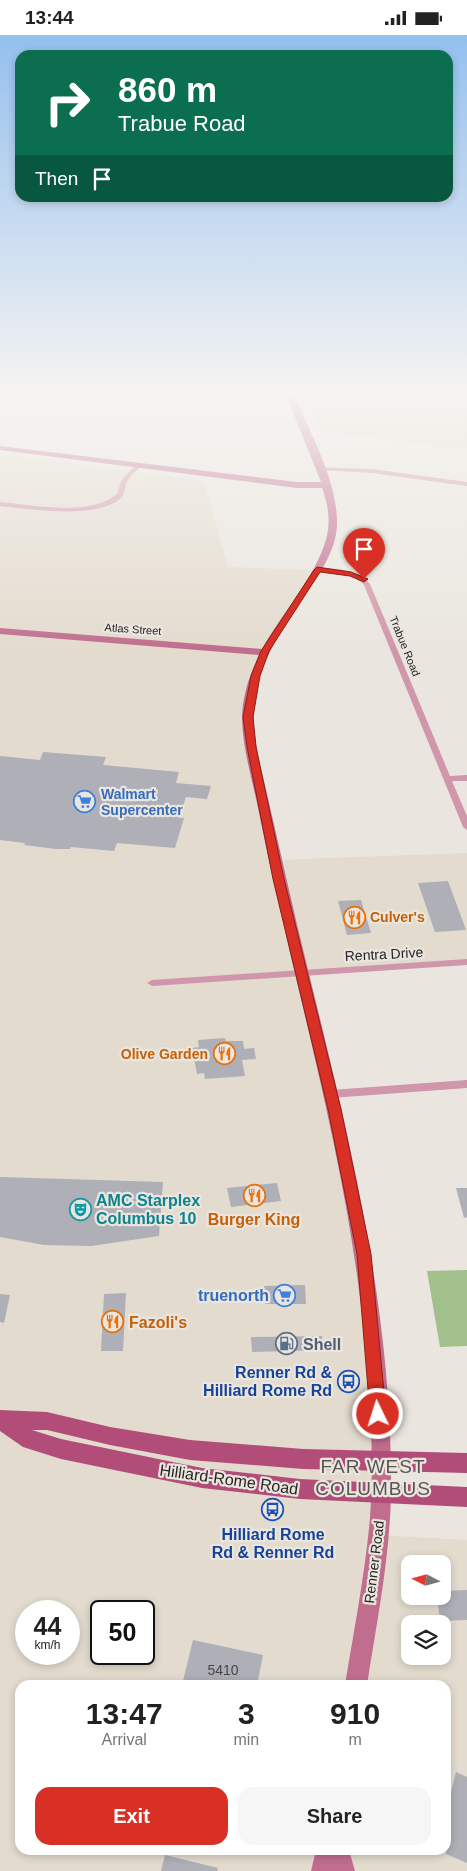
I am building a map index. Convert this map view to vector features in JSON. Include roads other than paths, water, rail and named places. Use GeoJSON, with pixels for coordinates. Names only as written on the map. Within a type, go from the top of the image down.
{"type":"FeatureCollection","features":[{"type":"Feature","properties":{"kind":"main road"},"geometry":{"type":"LineString","coordinates":[[261,481],[297,485],[325,485]]}},
{"type":"Feature","properties":{"kind":"main road"},"geometry":{"type":"LineString","coordinates":[[317,570],[329,546],[333,528],[331,502],[324,481]]}},
{"type":"Feature","properties":{"kind":"main road","name":"Renner Road"},"geometry":{"type":"LineString","coordinates":[[317,570],[265,651],[256,676],[248,717],[252,747],[275,861],[330,1095],[364,1254],[376,1379],[381,1493],[373,1572],[357,1680]]}},
{"type":"Feature","properties":{"kind":"main road","name":"Atlas Street"},"geometry":{"type":"LineString","coordinates":[[0,631],[265,651]]}},
{"type":"Feature","properties":{"kind":"main road","name":"Hilliard-Rome Road"},"geometry":{"type":"LineString","coordinates":[[0,1419],[48,1421],[110,1436],[190,1450],[303,1459],[467,1463]]}},
{"type":"Feature","properties":{"kind":"main road","name":"Hilliard-Rome Road"},"geometry":{"type":"LineString","coordinates":[[0,1419],[30,1440],[102,1459],[202,1478],[300,1489],[467,1497]]}},
{"type":"Feature","properties":{"kind":"main road"},"geometry":{"type":"LineString","coordinates":[[323,1871],[327,1855]]}},
{"type":"Feature","properties":{"kind":"main road"},"geometry":{"type":"LineString","coordinates":[[338,1855],[343,1871]]}},
{"type":"Feature","properties":{"kind":"street"},"geometry":{"type":"LineString","coordinates":[[0,504],[69,508],[98,505],[118,497],[125,481]]}},
{"type":"Feature","properties":{"kind":"street"},"geometry":{"type":"LineString","coordinates":[[443,481],[467,484]]}},
{"type":"Feature","properties":{"kind":"street","name":"Trabue Road"},"geometry":{"type":"LineString","coordinates":[[317,570],[351,574],[364,579],[367,583],[467,827]]}},
{"type":"Feature","properties":{"kind":"street"},"geometry":{"type":"LineString","coordinates":[[447,779],[467,778]]}},
{"type":"Feature","properties":{"kind":"street","name":"Rentra Drive"},"geometry":{"type":"LineString","coordinates":[[152,983],[467,962]]}},
{"type":"Feature","properties":{"kind":"street"},"geometry":{"type":"LineString","coordinates":[[330,1095],[467,1084]]}},
{"type":"Feature","properties":{"kind":"place","name":"Walmart Supercenter"},"geometry":{"type":"Point","coordinates":[85,802]}},
{"type":"Feature","properties":{"kind":"place","name":"Culver's"},"geometry":{"type":"Point","coordinates":[354,917]}},
{"type":"Feature","properties":{"kind":"place","name":"Olive Garden"},"geometry":{"type":"Point","coordinates":[224,1054]}},
{"type":"Feature","properties":{"kind":"place","name":"Burger King"},"geometry":{"type":"Point","coordinates":[254,1195]}},
{"type":"Feature","properties":{"kind":"place","name":"AMC Starplex Columbus 10"},"geometry":{"type":"Point","coordinates":[80,1209]}},
{"type":"Feature","properties":{"kind":"place","name":"truenorth"},"geometry":{"type":"Point","coordinates":[285,1295]}},
{"type":"Feature","properties":{"kind":"place","name":"Fazoli's"},"geometry":{"type":"Point","coordinates":[113,1322]}},
{"type":"Feature","properties":{"kind":"place","name":"Shell"},"geometry":{"type":"Point","coordinates":[287,1344]}},
{"type":"Feature","properties":{"kind":"place","name":"Renner Rd & Hilliard Rome Rd"},"geometry":{"type":"Point","coordinates":[348,1381]}},
{"type":"Feature","properties":{"kind":"place","name":"Hilliard Rome Rd & Renner Rd"},"geometry":{"type":"Point","coordinates":[273,1510]}},
{"type":"Feature","properties":{"kind":"district","name":"FAR WEST COLUMBUS"},"geometry":{"type":"Point","coordinates":[373,1477]}}]}
